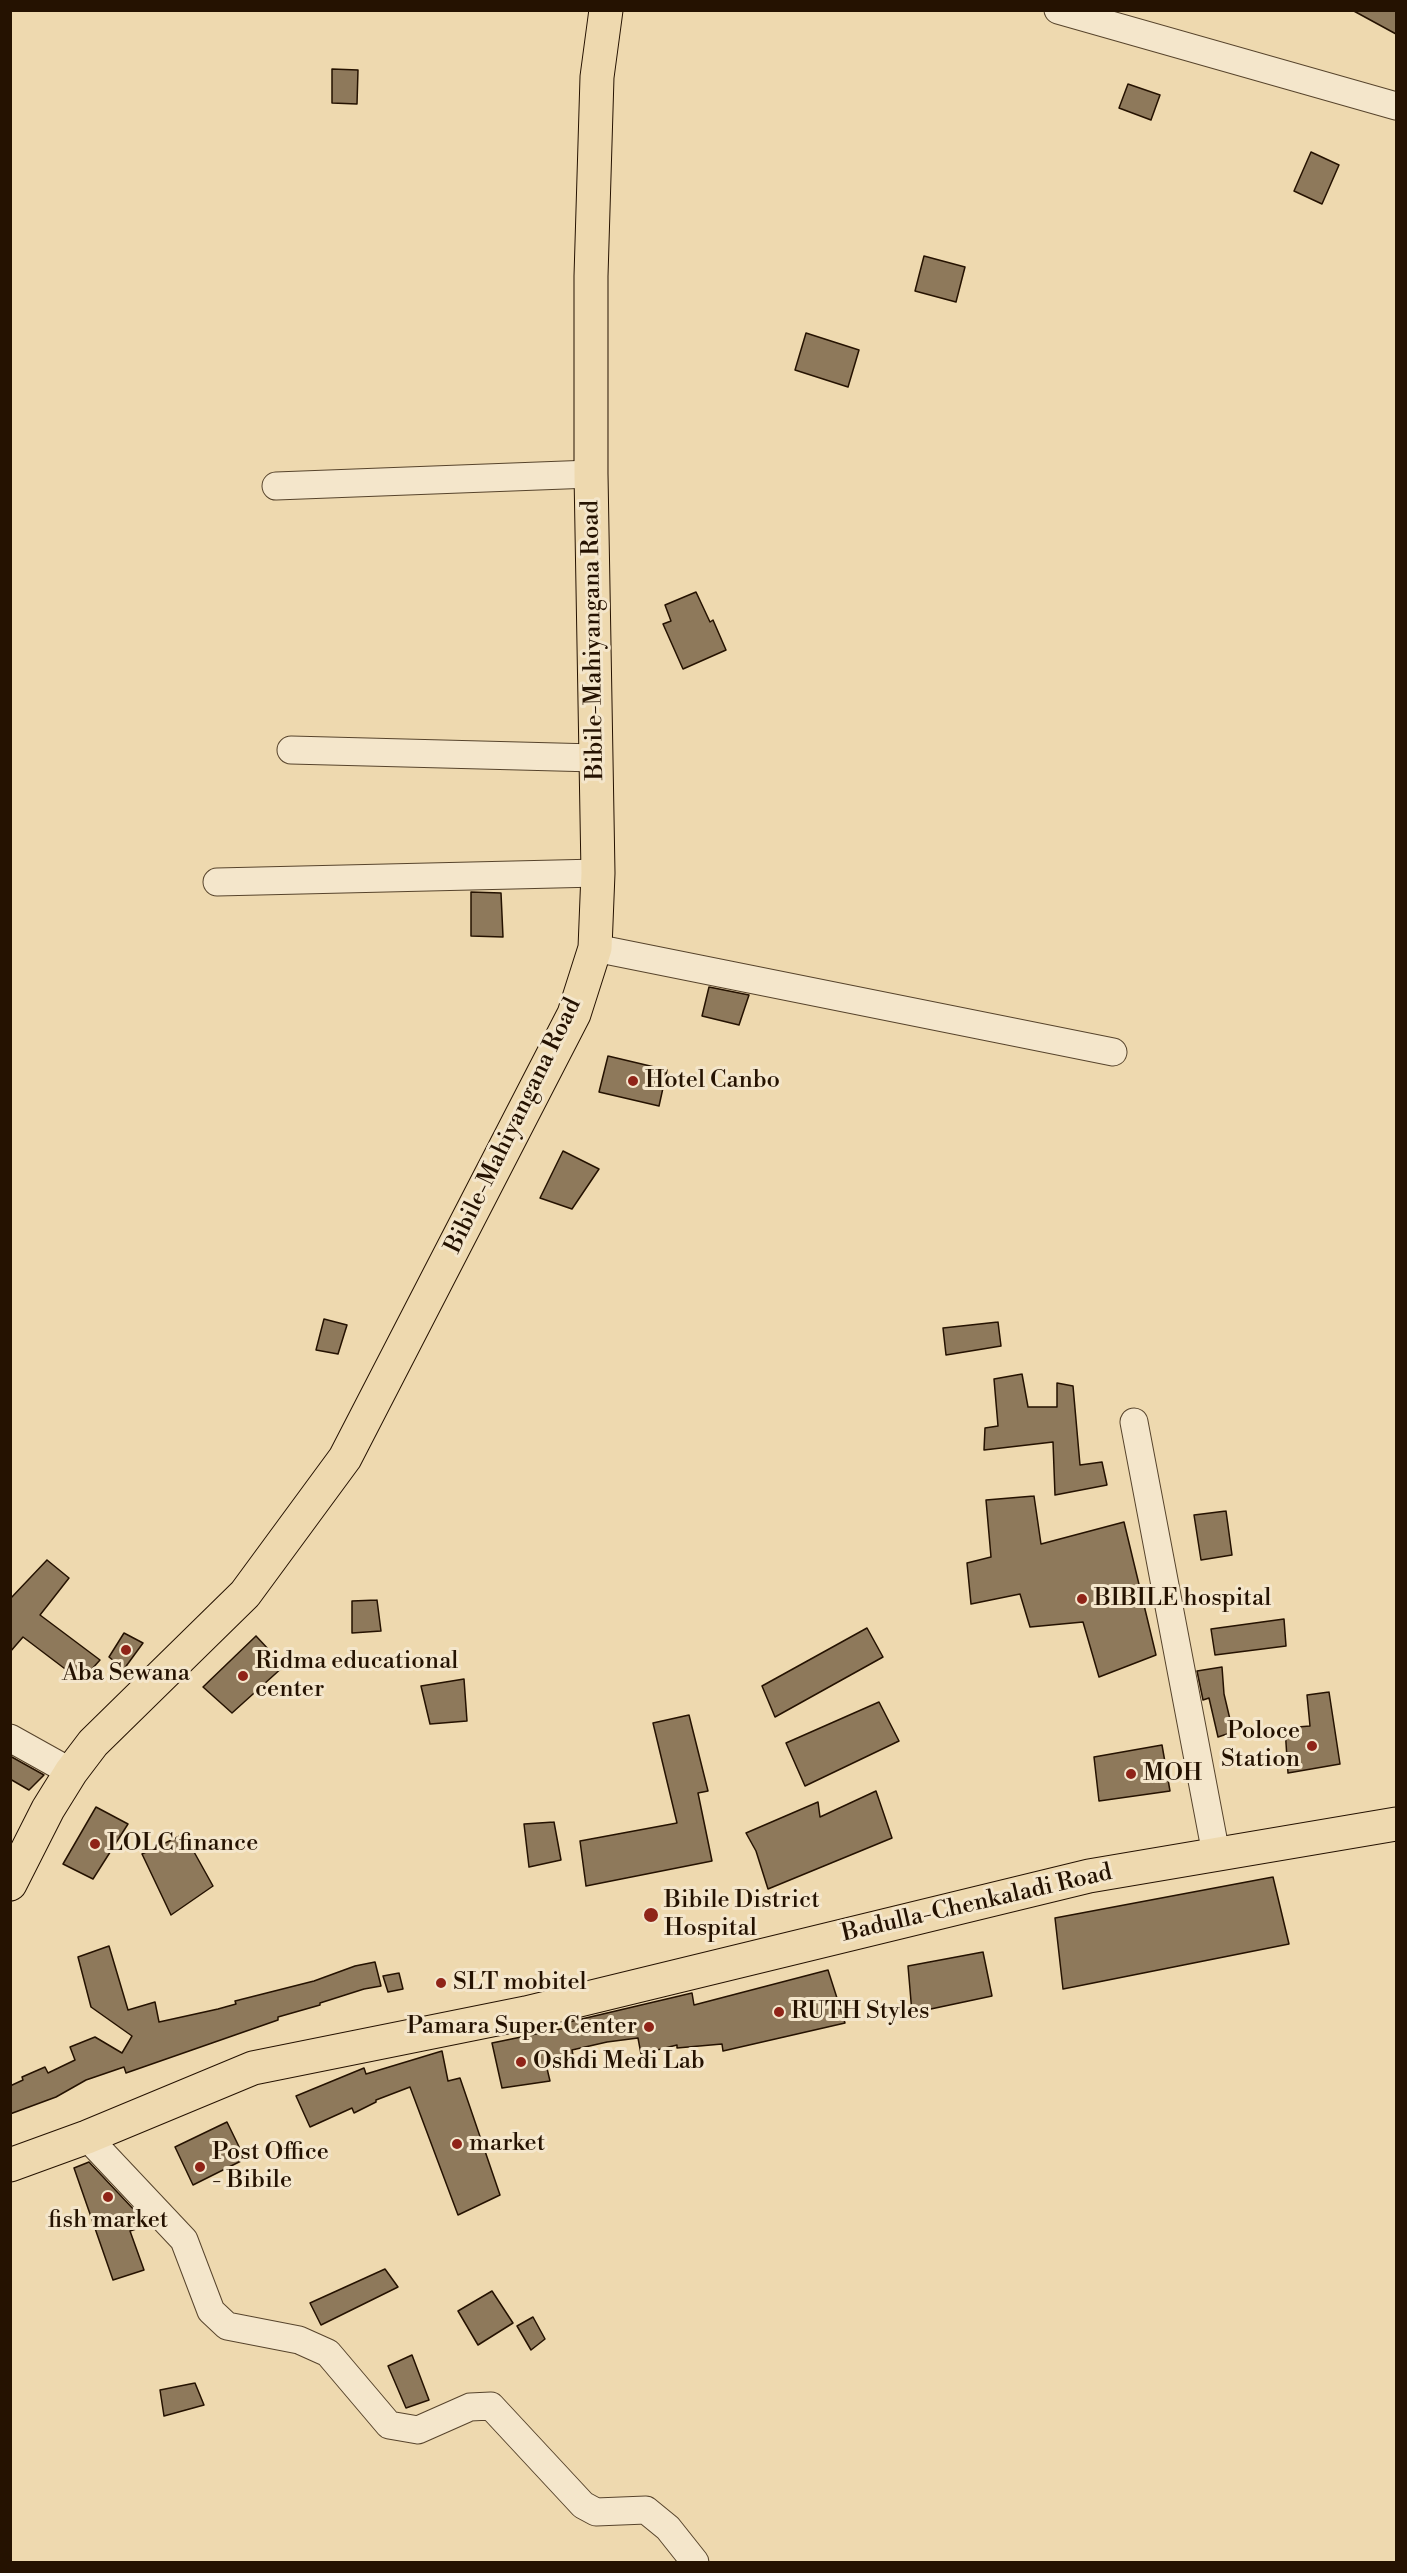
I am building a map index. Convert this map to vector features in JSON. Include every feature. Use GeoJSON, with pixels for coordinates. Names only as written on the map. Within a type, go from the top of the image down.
{"type":"FeatureCollection","features":[{"type":"Feature","properties":{"kind":"main road","name":"Bibile-Mahiyangana Road"},"geometry":{"type":"LineString","coordinates":[[10,1884],[48,1809],[71,1772],[112,1722],[245,1594],[345,1458],[574,1014],[595,948],[598,873],[591,474],[591,276],[597,77],[606,10]]}},
{"type":"Feature","properties":{"kind":"main road","name":"Badulla-Chenkaladi Road"},"geometry":{"type":"LineString","coordinates":[[10,2166],[87,2138],[253,2068],[526,2013],[1089,1876],[1396,1824]]}},
{"type":"Feature","properties":{"kind":"street"},"geometry":{"type":"LineString","coordinates":[[1058,10],[1396,106]]}},
{"type":"Feature","properties":{"kind":"street"},"geometry":{"type":"LineString","coordinates":[[276,486],[591,474]]}},
{"type":"Feature","properties":{"kind":"street"},"geometry":{"type":"LineString","coordinates":[[291,750],[595,758]]}},
{"type":"Feature","properties":{"kind":"street"},"geometry":{"type":"LineString","coordinates":[[217,882],[598,873]]}},
{"type":"Feature","properties":{"kind":"street"},"geometry":{"type":"LineString","coordinates":[[595,948],[1113,1052]]}},
{"type":"Feature","properties":{"kind":"street"},"geometry":{"type":"LineString","coordinates":[[1134,1422],[1216,1854]]}},
{"type":"Feature","properties":{"kind":"street"},"geometry":{"type":"LineString","coordinates":[[10,1738],[71,1772]]}},
{"type":"Feature","properties":{"kind":"street"},"geometry":{"type":"LineString","coordinates":[[87,2138],[184,2240],[211,2311],[227,2326],[299,2340],[328,2353],[389,2426],[418,2430],[470,2407],[491,2406],[583,2505],[596,2512],[646,2510],[668,2528],[695,2562]]}},
{"type":"Feature","properties":{"kind":"building"},"geometry":{"type":"Polygon","coordinates":[[[1352,10],[1396,10],[1396,34],[1352,10]]]}},
{"type":"Feature","properties":{"kind":"building"},"geometry":{"type":"Polygon","coordinates":[[[332,69],[358,70],[357,104],[332,103],[332,69]]]}},
{"type":"Feature","properties":{"kind":"building"},"geometry":{"type":"Polygon","coordinates":[[[1128,84],[1160,95],[1151,120],[1119,108],[1128,84]]]}},
{"type":"Feature","properties":{"kind":"building"},"geometry":{"type":"Polygon","coordinates":[[[1311,152],[1339,165],[1322,204],[1294,191],[1311,152]]]}},
{"type":"Feature","properties":{"kind":"building"},"geometry":{"type":"Polygon","coordinates":[[[924,256],[965,267],[956,302],[915,291],[924,256]]]}},
{"type":"Feature","properties":{"kind":"building"},"geometry":{"type":"Polygon","coordinates":[[[806,333],[859,350],[848,387],[795,370],[806,333]]]}},
{"type":"Feature","properties":{"kind":"building"},"geometry":{"type":"Polygon","coordinates":[[[696,592],[710,622],[713,620],[726,650],[683,669],[663,624],[671,621],[665,605],[696,592]]]}},
{"type":"Feature","properties":{"kind":"building"},"geometry":{"type":"Polygon","coordinates":[[[471,892],[501,893],[503,937],[471,936],[471,892]]]}},
{"type":"Feature","properties":{"kind":"building"},"geometry":{"type":"Polygon","coordinates":[[[709,987],[749,995],[739,1025],[702,1016],[709,987]]]}},
{"type":"Feature","properties":{"kind":"building","name":"Hotel Canbo"},"geometry":{"type":"Polygon","coordinates":[[[608,1056],[667,1070],[659,1106],[599,1092],[608,1056]]]}},
{"type":"Feature","properties":{"kind":"building"},"geometry":{"type":"Polygon","coordinates":[[[563,1151],[599,1169],[572,1209],[540,1198],[563,1151]]]}},
{"type":"Feature","properties":{"kind":"building"},"geometry":{"type":"Polygon","coordinates":[[[324,1319],[347,1325],[338,1354],[316,1350],[324,1319]]]}},
{"type":"Feature","properties":{"kind":"building"},"geometry":{"type":"Polygon","coordinates":[[[998,1322],[1001,1346],[946,1355],[943,1328],[998,1322]]]}},
{"type":"Feature","properties":{"kind":"building"},"geometry":{"type":"Polygon","coordinates":[[[1022,1374],[1028,1407],[1057,1407],[1057,1383],[1073,1386],[1080,1465],[1102,1462],[1107,1485],[1055,1495],[1053,1442],[984,1450],[985,1428],[998,1426],[994,1379],[1022,1374]]]}},
{"type":"Feature","properties":{"kind":"building","name":"BIBILE hospital"},"geometry":{"type":"Polygon","coordinates":[[[1034,1496],[1041,1544],[1124,1522],[1156,1655],[1099,1677],[1083,1622],[1030,1627],[1020,1594],[971,1604],[967,1563],[991,1557],[986,1500],[1034,1496]]]}},
{"type":"Feature","properties":{"kind":"building"},"geometry":{"type":"Polygon","coordinates":[[[1226,1511],[1232,1555],[1201,1560],[1194,1515],[1226,1511]]]}},
{"type":"Feature","properties":{"kind":"building"},"geometry":{"type":"Polygon","coordinates":[[[47,1560],[69,1578],[40,1615],[100,1660],[81,1681],[23,1637],[10,1652],[10,1599],[47,1560]]]}},
{"type":"Feature","properties":{"kind":"building"},"geometry":{"type":"Polygon","coordinates":[[[377,1600],[381,1631],[352,1633],[352,1601],[377,1600]]]}},
{"type":"Feature","properties":{"kind":"building"},"geometry":{"type":"Polygon","coordinates":[[[1284,1619],[1286,1646],[1215,1655],[1211,1629],[1284,1619]]]}},
{"type":"Feature","properties":{"kind":"building"},"geometry":{"type":"Polygon","coordinates":[[[867,1628],[883,1657],[775,1717],[762,1686],[867,1628]]]}},
{"type":"Feature","properties":{"kind":"building","name":"Aba Sewana"},"geometry":{"type":"Polygon","coordinates":[[[124,1633],[143,1643],[124,1669],[109,1657],[124,1633]]]}},
{"type":"Feature","properties":{"kind":"building","name":"Ridma educational center"},"geometry":{"type":"Polygon","coordinates":[[[256,1636],[284,1666],[232,1713],[203,1687],[256,1636]]]}},
{"type":"Feature","properties":{"kind":"building"},"geometry":{"type":"Polygon","coordinates":[[[1222,1667],[1224,1694],[1233,1732],[1218,1737],[1209,1698],[1203,1700],[1197,1671],[1222,1667]]]}},
{"type":"Feature","properties":{"kind":"building"},"geometry":{"type":"Polygon","coordinates":[[[464,1679],[467,1721],[430,1724],[421,1686],[464,1679]]]}},
{"type":"Feature","properties":{"kind":"building","name":"Poloce Station"},"geometry":{"type":"Polygon","coordinates":[[[1329,1692],[1340,1764],[1288,1773],[1285,1728],[1310,1726],[1307,1695],[1329,1692]]]}},
{"type":"Feature","properties":{"kind":"building"},"geometry":{"type":"Polygon","coordinates":[[[879,1702],[899,1741],[805,1786],[786,1743],[879,1702]]]}},
{"type":"Feature","properties":{"kind":"building"},"geometry":{"type":"Polygon","coordinates":[[[689,1715],[708,1791],[698,1793],[712,1861],[586,1886],[580,1841],[677,1823],[653,1723],[689,1715]]]}},
{"type":"Feature","properties":{"kind":"building","name":"MOH"},"geometry":{"type":"Polygon","coordinates":[[[1162,1745],[1170,1791],[1099,1801],[1094,1757],[1162,1745]]]}},
{"type":"Feature","properties":{"kind":"building"},"geometry":{"type":"Polygon","coordinates":[[[10,1756],[44,1775],[29,1790],[10,1779],[10,1756]]]}},
{"type":"Feature","properties":{"kind":"building"},"geometry":{"type":"Polygon","coordinates":[[[876,1791],[892,1838],[768,1889],[756,1851],[746,1833],[818,1802],[820,1817],[876,1791]]]}},
{"type":"Feature","properties":{"kind":"building","name":"LOLC finance"},"geometry":{"type":"Polygon","coordinates":[[[96,1807],[128,1824],[93,1879],[63,1864],[96,1807]]]}},
{"type":"Feature","properties":{"kind":"building"},"geometry":{"type":"Polygon","coordinates":[[[554,1822],[561,1860],[529,1867],[524,1824],[554,1822]]]}},
{"type":"Feature","properties":{"kind":"building"},"geometry":{"type":"Polygon","coordinates":[[[184,1834],[213,1886],[171,1915],[142,1854],[184,1834]]]}},
{"type":"Feature","properties":{"kind":"building"},"geometry":{"type":"Polygon","coordinates":[[[1273,1877],[1289,1944],[1063,1989],[1055,1918],[1273,1877]]]}},
{"type":"Feature","properties":{"kind":"building"},"geometry":{"type":"Polygon","coordinates":[[[109,1946],[128,2010],[155,2002],[159,2022],[236,2004],[235,2001],[314,1981],[355,1966],[375,1962],[381,1986],[364,1989],[278,2017],[278,2020],[126,2073],[124,2067],[86,2080],[56,2097],[10,2114],[10,2086],[23,2080],[22,2077],[45,2067],[48,2073],[75,2060],[70,2047],[95,2037],[122,2053],[132,2036],[91,2007],[78,1957],[109,1946]]]}},
{"type":"Feature","properties":{"kind":"building"},"geometry":{"type":"Polygon","coordinates":[[[983,1952],[992,1996],[912,2013],[908,1966],[983,1952]]]}},
{"type":"Feature","properties":{"kind":"building"},"geometry":{"type":"Polygon","coordinates":[[[828,1970],[845,2023],[723,2051],[722,2044],[677,2048],[677,2045],[641,2054],[638,2038],[607,2042],[572,2050],[573,2055],[545,2060],[550,2081],[502,2088],[492,2043],[570,2027],[569,2022],[692,1993],[694,2005],[828,1970]]]}},
{"type":"Feature","properties":{"kind":"building"},"geometry":{"type":"Polygon","coordinates":[[[399,1973],[403,1989],[388,1992],[383,1976],[399,1973]]]}},
{"type":"Feature","properties":{"kind":"building"},"geometry":{"type":"Polygon","coordinates":[[[442,2051],[448,2081],[460,2078],[500,2195],[458,2215],[410,2087],[376,2100],[354,2113],[352,2108],[310,2127],[296,2096],[364,2068],[366,2074],[442,2051]]]}},
{"type":"Feature","properties":{"kind":"building"},"geometry":{"type":"Polygon","coordinates":[[[227,2122],[245,2159],[193,2185],[175,2147],[227,2122]]]}},
{"type":"Feature","properties":{"kind":"building","name":"fish market"},"geometry":{"type":"Polygon","coordinates":[[[89,2162],[137,2213],[142,2227],[130,2231],[144,2270],[113,2280],[74,2168],[89,2162]]]}},
{"type":"Feature","properties":{"kind":"building"},"geometry":{"type":"Polygon","coordinates":[[[385,2269],[398,2287],[321,2325],[310,2303],[385,2269]]]}},
{"type":"Feature","properties":{"kind":"building"},"geometry":{"type":"Polygon","coordinates":[[[492,2291],[513,2323],[478,2345],[458,2311],[492,2291]]]}},
{"type":"Feature","properties":{"kind":"building"},"geometry":{"type":"Polygon","coordinates":[[[533,2317],[545,2339],[531,2350],[517,2326],[533,2317]]]}},
{"type":"Feature","properties":{"kind":"building"},"geometry":{"type":"Polygon","coordinates":[[[412,2355],[429,2400],[406,2408],[388,2366],[412,2355]]]}},
{"type":"Feature","properties":{"kind":"building"},"geometry":{"type":"Polygon","coordinates":[[[195,2383],[204,2405],[164,2416],[160,2390],[195,2383]]]}},
{"type":"Feature","properties":{"kind":"place","name":"Hotel Canbo"},"geometry":{"type":"Point","coordinates":[633,1081]}},
{"type":"Feature","properties":{"kind":"place","name":"BIBILE hospital"},"geometry":{"type":"Point","coordinates":[1082,1599]}},
{"type":"Feature","properties":{"kind":"place","name":"Aba Sewana"},"geometry":{"type":"Point","coordinates":[126,1650]}},
{"type":"Feature","properties":{"kind":"place","name":"Ridma educational center"},"geometry":{"type":"Point","coordinates":[243,1676]}},
{"type":"Feature","properties":{"kind":"place","name":"Poloce Station"},"geometry":{"type":"Point","coordinates":[1312,1746]}},
{"type":"Feature","properties":{"kind":"place","name":"MOH"},"geometry":{"type":"Point","coordinates":[1131,1774]}},
{"type":"Feature","properties":{"kind":"place","name":"LOLC finance"},"geometry":{"type":"Point","coordinates":[95,1844]}},
{"type":"Feature","properties":{"kind":"place","name":"Bibile District Hospital"},"geometry":{"type":"Point","coordinates":[651,1915]}},
{"type":"Feature","properties":{"kind":"place","name":"SLT mobitel"},"geometry":{"type":"Point","coordinates":[441,1983]}},
{"type":"Feature","properties":{"kind":"place","name":"RUTH Styles"},"geometry":{"type":"Point","coordinates":[779,2012]}},
{"type":"Feature","properties":{"kind":"place","name":"Pamara Super Center"},"geometry":{"type":"Point","coordinates":[649,2027]}},
{"type":"Feature","properties":{"kind":"place","name":"Oshdi Medi Lab"},"geometry":{"type":"Point","coordinates":[521,2062]}},
{"type":"Feature","properties":{"kind":"place","name":"market"},"geometry":{"type":"Point","coordinates":[457,2144]}},
{"type":"Feature","properties":{"kind":"place","name":"Post Office - Bibile"},"geometry":{"type":"Point","coordinates":[200,2167]}},
{"type":"Feature","properties":{"kind":"place","name":"fish market"},"geometry":{"type":"Point","coordinates":[108,2197]}}]}
